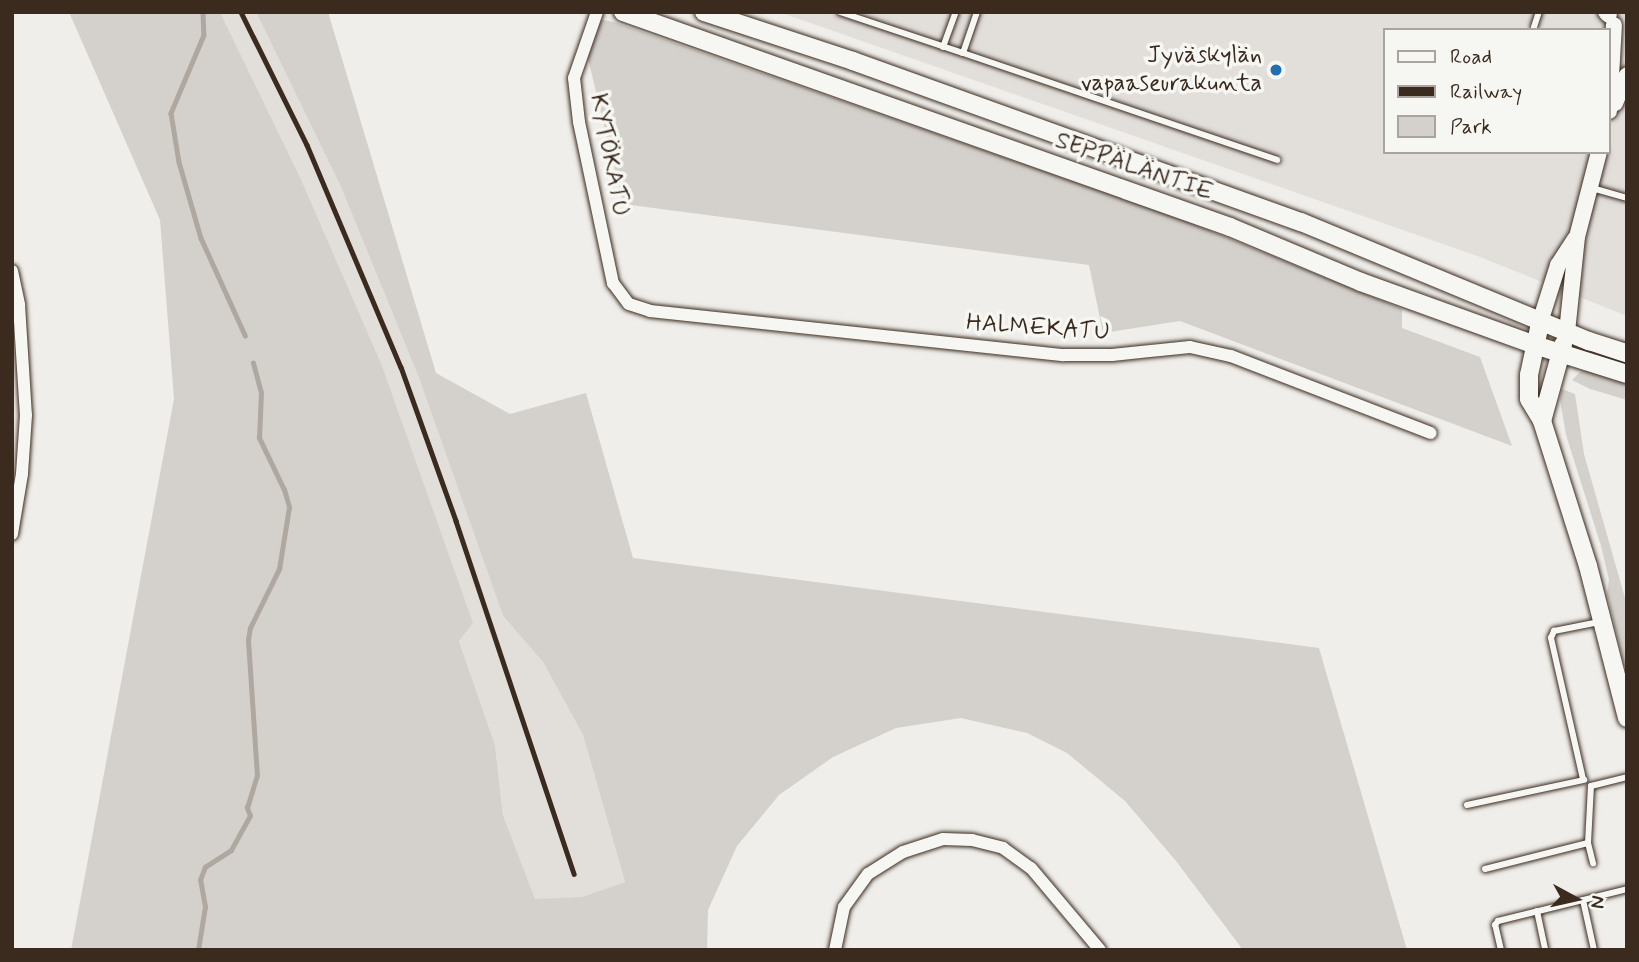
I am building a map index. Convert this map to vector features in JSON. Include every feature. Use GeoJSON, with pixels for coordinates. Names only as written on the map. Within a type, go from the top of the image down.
{"type":"FeatureCollection","features":[{"type":"Feature","properties":{"kind":"main road","name":"SEPPÄLÄNTIE"},"geometry":{"type":"LineString","coordinates":[[622,12],[1230,227],[1361,282],[1535,345],[1627,374]]}},
{"type":"Feature","properties":{"kind":"main road","name":"SEPPÄLÄNTIE"},"geometry":{"type":"LineString","coordinates":[[704,12],[853,61],[1301,222],[1627,353]]}},
{"type":"Feature","properties":{"kind":"main road"},"geometry":{"type":"LineString","coordinates":[[1541,319],[1528,387],[1529,398],[1542,421],[1602,621],[1627,718]]}},
{"type":"Feature","properties":{"kind":"main road"},"geometry":{"type":"LineString","coordinates":[[1542,421],[1567,331]]}},
{"type":"Feature","properties":{"kind":"street","name":"KYTÖKATU"},"geometry":{"type":"LineString","coordinates":[[597,12],[574,78],[579,122],[613,283],[629,304]]}},
{"type":"Feature","properties":{"kind":"street"},"geometry":{"type":"LineString","coordinates":[[1611,66],[1613,20]]}},
{"type":"Feature","properties":{"kind":"street"},"geometry":{"type":"LineString","coordinates":[[1611,113],[1627,75]]}},
{"type":"Feature","properties":{"kind":"street"},"geometry":{"type":"LineString","coordinates":[[1567,331],[1577,237],[1599,154]]}},
{"type":"Feature","properties":{"kind":"street"},"geometry":{"type":"LineString","coordinates":[[1541,319],[1558,265],[1577,237]]}},
{"type":"Feature","properties":{"kind":"street"},"geometry":{"type":"LineString","coordinates":[[12,271],[17,348],[26,415],[22,474],[12,534]]}},
{"type":"Feature","properties":{"kind":"street","name":"HALMEKATU"},"geometry":{"type":"LineString","coordinates":[[629,304],[650,311],[1063,355],[1112,355],[1190,347],[1231,356],[1431,433]]}},
{"type":"Feature","properties":{"kind":"street"},"geometry":{"type":"LineString","coordinates":[[835,950],[844,906],[868,874],[903,852],[943,839],[972,839],[1003,848],[1031,868],[1100,950]]}},
{"type":"Feature","properties":{"kind":"lane"},"geometry":{"type":"LineString","coordinates":[[840,12],[1277,160]]}},
{"type":"Feature","properties":{"kind":"lane"},"geometry":{"type":"LineString","coordinates":[[943,47],[956,12]]}},
{"type":"Feature","properties":{"kind":"lane"},"geometry":{"type":"LineString","coordinates":[[962,53],[977,12]]}},
{"type":"Feature","properties":{"kind":"lane"},"geometry":{"type":"LineString","coordinates":[[1534,27],[1539,12]]}},
{"type":"Feature","properties":{"kind":"lane"},"geometry":{"type":"LineString","coordinates":[[1590,187],[1627,198]]}},
{"type":"Feature","properties":{"kind":"lane"},"geometry":{"type":"LineString","coordinates":[[1591,786],[1583,779],[1552,638],[1554,631],[1602,621]]}},
{"type":"Feature","properties":{"kind":"lane"},"geometry":{"type":"LineString","coordinates":[[1591,786],[1627,777]]}},
{"type":"Feature","properties":{"kind":"lane"},"geometry":{"type":"LineString","coordinates":[[1467,805],[1583,779]]}},
{"type":"Feature","properties":{"kind":"lane"},"geometry":{"type":"LineString","coordinates":[[1591,786],[1588,843],[1593,863]]}},
{"type":"Feature","properties":{"kind":"lane"},"geometry":{"type":"LineString","coordinates":[[1485,869],[1588,843]]}},
{"type":"Feature","properties":{"kind":"lane"},"geometry":{"type":"LineString","coordinates":[[1501,950],[1496,925],[1498,921],[1627,889]]}},
{"type":"Feature","properties":{"kind":"lane"},"geometry":{"type":"LineString","coordinates":[[1583,900],[1594,950]]}},
{"type":"Feature","properties":{"kind":"lane"},"geometry":{"type":"LineString","coordinates":[[1537,911],[1545,950]]}},
{"type":"Feature","properties":{"kind":"shaded area"},"geometry":{"type":"Polygon","coordinates":[[[220,12],[256,12],[341,187],[419,378],[503,616],[543,662],[583,735],[625,882],[582,897],[535,900],[503,815],[495,745],[299,175],[220,12]]]}},
{"type":"Feature","properties":{"kind":"shaded area"},"geometry":{"type":"Polygon","coordinates":[[[779,12],[1627,12],[1627,316],[1480,257],[779,12]]]}},
{"type":"Feature","properties":{"kind":"green space"},"geometry":{"type":"Polygon","coordinates":[[[69,12],[220,12],[299,175],[382,366],[473,623],[459,641],[495,745],[503,815],[535,899],[582,897],[625,882],[583,735],[543,662],[503,616],[419,378],[341,187],[256,12],[328,12],[436,373],[510,414],[586,393],[633,558],[1319,648],[1407,950],[1243,950],[1176,861],[1125,801],[1067,753],[1027,733],[961,718],[896,728],[833,757],[779,795],[737,846],[708,910],[707,950],[71,950],[174,399],[160,220],[69,12]]]}},
{"type":"Feature","properties":{"kind":"green space"},"geometry":{"type":"Polygon","coordinates":[[[598,19],[614,22],[1176,217],[1402,309],[1402,328],[1480,357],[1512,446],[1180,321],[1103,333],[1089,265],[623,204],[586,50],[598,19]]]}},
{"type":"Feature","properties":{"kind":"green space"},"geometry":{"type":"Polygon","coordinates":[[[1592,369],[1627,378],[1627,400],[1590,389],[1572,380],[1580,372],[1592,369]]]}},
{"type":"Feature","properties":{"kind":"green space"},"geometry":{"type":"Polygon","coordinates":[[[1562,389],[1575,394],[1584,454],[1627,605],[1627,676],[1607,594],[1609,580],[1601,546],[1566,435],[1560,400],[1562,389]]]}},
{"type":"Feature","properties":{"kind":"waterway"},"geometry":{"type":"LineString","coordinates":[[203,12],[204,35],[171,113],[179,162],[201,238],[245,335]]}},
{"type":"Feature","properties":{"kind":"waterway"},"geometry":{"type":"LineString","coordinates":[[198,950],[205,907],[200,880],[205,867],[231,850],[250,816],[247,808],[257,776],[248,640],[250,628],[279,569],[289,507],[284,490],[259,438],[261,393],[253,363]]}},
{"type":"Feature","properties":{"kind":"railway"},"geometry":{"type":"LineString","coordinates":[[241,12],[307,145],[401,367],[456,521],[574,874]]}},
{"type":"Feature","properties":{"kind":"place","name":"Jyväskylän vapaaseurakunta"},"geometry":{"type":"Point","coordinates":[1276,70]}}]}
